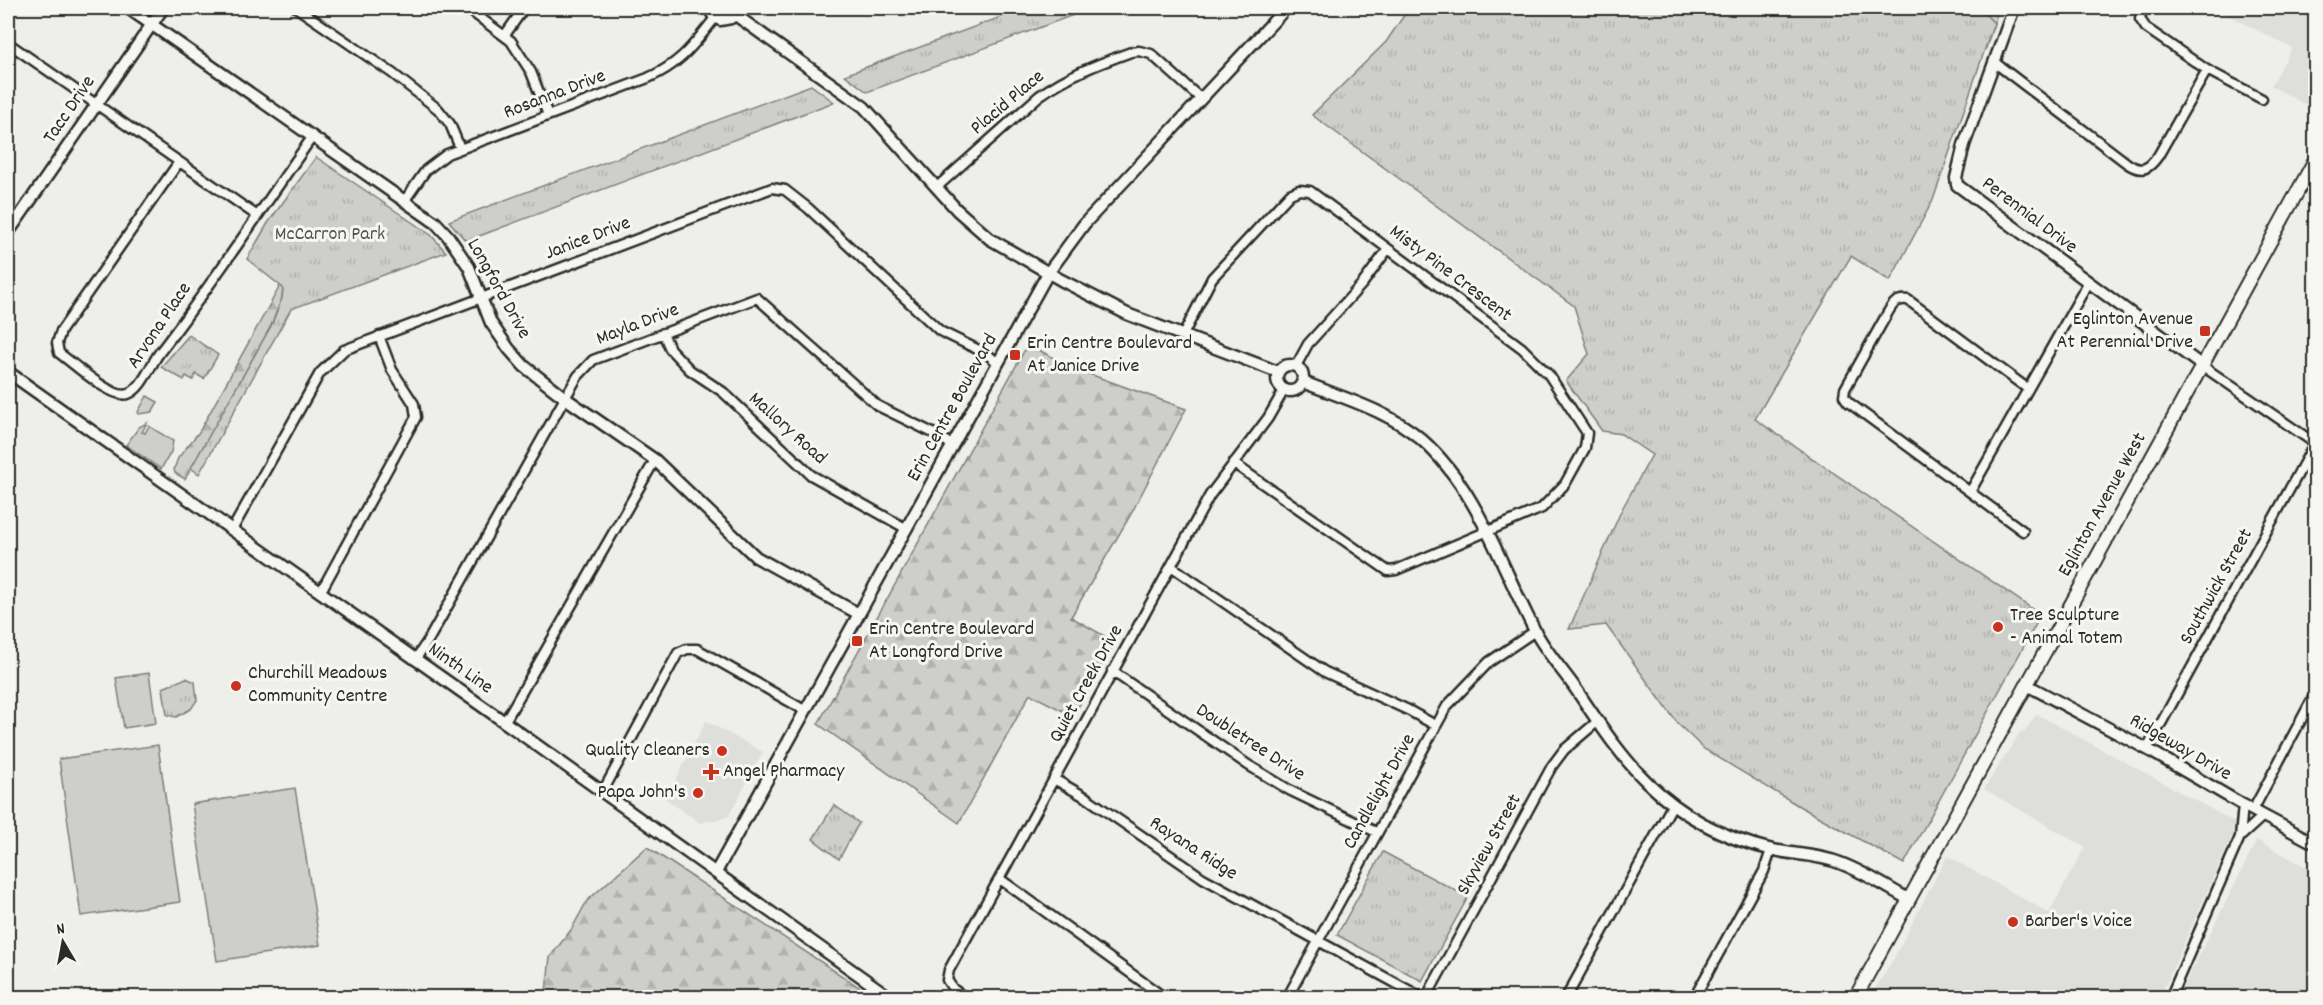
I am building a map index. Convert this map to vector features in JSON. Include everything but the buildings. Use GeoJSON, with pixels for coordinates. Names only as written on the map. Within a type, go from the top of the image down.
{"type":"FeatureCollection","features":[{"type":"Feature","properties":{"kind":"main road","name":"Eglinton Avenue West"},"geometry":{"type":"LineString","coordinates":[[1855,998],[2316,158]]}},
{"type":"Feature","properties":{"kind":"street","name":"Longford Drive"},"geometry":{"type":"LineString","coordinates":[[128,8],[436,223],[448,236],[469,267],[491,323],[508,349],[524,366],[565,398],[655,460],[756,557],[859,614]]}},
{"type":"Feature","properties":{"kind":"street","name":"Tacc Drive"},"geometry":{"type":"LineString","coordinates":[[8,233],[163,8]]}},
{"type":"Feature","properties":{"kind":"street"},"geometry":{"type":"LineString","coordinates":[[297,8],[392,73],[438,109],[450,124],[460,148]]}},
{"type":"Feature","properties":{"kind":"street"},"geometry":{"type":"LineString","coordinates":[[466,8],[505,35],[531,72],[548,115]]}},
{"type":"Feature","properties":{"kind":"street"},"geometry":{"type":"LineString","coordinates":[[505,35],[524,8]]}},
{"type":"Feature","properties":{"kind":"street"},"geometry":{"type":"LineString","coordinates":[[710,8],[716,18],[726,20],[735,11],[864,107],[957,210],[990,239],[1048,273],[1127,314],[1278,372]]}},
{"type":"Feature","properties":{"kind":"street","name":"Erin Centre Boulevard"},"geometry":{"type":"LineString","coordinates":[[716,872],[1048,273],[1085,224],[1286,8]]}},
{"type":"Feature","properties":{"kind":"street","name":"Perennial Drive"},"geometry":{"type":"LineString","coordinates":[[2014,8],[1964,145],[1956,178],[1957,185],[2201,365]]}},
{"type":"Feature","properties":{"kind":"street"},"geometry":{"type":"LineString","coordinates":[[2142,8],[2140,19],[2146,28],[2207,70],[2262,99]]}},
{"type":"Feature","properties":{"kind":"street","name":"Rosanna Drive"},"geometry":{"type":"LineString","coordinates":[[405,200],[431,165],[447,154],[648,78],[669,67],[694,47],[716,18]]}},
{"type":"Feature","properties":{"kind":"street"},"geometry":{"type":"LineString","coordinates":[[8,55],[10,45],[256,215]]}},
{"type":"Feature","properties":{"kind":"street","name":"Placid Place"},"geometry":{"type":"LineString","coordinates":[[937,187],[1055,84],[1072,74],[1131,52],[1151,54],[1200,98]]}},
{"type":"Feature","properties":{"kind":"street"},"geometry":{"type":"LineString","coordinates":[[1994,62],[2128,164],[2135,169],[2142,170],[2151,166],[2158,156],[2207,70]]}},
{"type":"Feature","properties":{"kind":"street","name":"Arvona Place"},"geometry":{"type":"LineString","coordinates":[[179,162],[61,331],[57,343],[59,354],[113,394],[126,396],[139,387],[150,364],[184,320],[313,136]]}},
{"type":"Feature","properties":{"kind":"street","name":"Janice Drive"},"geometry":{"type":"LineString","coordinates":[[232,530],[320,373],[344,350],[772,188],[785,190],[808,208],[940,332],[987,354],[998,363]]}},
{"type":"Feature","properties":{"kind":"street","name":"Misty Pine Crescent"},"geometry":{"type":"LineString","coordinates":[[1183,334],[1212,278],[1290,194],[1299,190],[1310,191],[1522,348],[1549,375],[1587,433],[1585,448],[1566,484],[1553,499],[1528,516],[1396,570],[1388,571],[1233,463]]}},
{"type":"Feature","properties":{"kind":"street"},"geometry":{"type":"LineString","coordinates":[[1297,364],[1308,344],[1363,283],[1389,249]]}},
{"type":"Feature","properties":{"kind":"street"},"geometry":{"type":"LineString","coordinates":[[1970,492],[2088,283]]}},
{"type":"Feature","properties":{"kind":"street","name":"Mayla Drive"},"geometry":{"type":"LineString","coordinates":[[415,660],[578,376],[593,360],[757,298],[878,406],[941,437],[952,446]]}},
{"type":"Feature","properties":{"kind":"street"},"geometry":{"type":"LineString","coordinates":[[2023,531],[1848,402],[1844,396],[1845,389],[1894,302],[1901,299],[1908,300],[2028,389]]}},
{"type":"Feature","properties":{"kind":"street","name":"Mallory Road"},"geometry":{"type":"LineString","coordinates":[[663,333],[670,349],[690,369],[723,392],[811,475],[907,529]]}},
{"type":"Feature","properties":{"kind":"street"},"geometry":{"type":"LineString","coordinates":[[320,593],[416,417],[414,404],[392,370],[379,336]]}},
{"type":"Feature","properties":{"kind":"street"},"geometry":{"type":"LineString","coordinates":[[1278,372],[1288,365],[1297,364]]}},
{"type":"Feature","properties":{"kind":"street"},"geometry":{"type":"LineString","coordinates":[[1278,372],[1278,383],[1284,390],[1294,391],[1300,388],[1303,382],[1303,375],[1297,364]]}},
{"type":"Feature","properties":{"kind":"street"},"geometry":{"type":"LineString","coordinates":[[2201,365],[2315,442]]}},
{"type":"Feature","properties":{"kind":"street","name":"Ninth Line"},"geometry":{"type":"LineString","coordinates":[[8,372],[891,998]]}},
{"type":"Feature","properties":{"kind":"street"},"geometry":{"type":"LineString","coordinates":[[1303,382],[1369,407],[1393,419],[1420,438],[1457,478],[1535,631],[1631,766],[1673,804],[1718,831],[1771,850],[1816,856],[1841,863],[1908,899]]}},
{"type":"Feature","properties":{"kind":"street","name":"Quiet Creek Drive"},"geometry":{"type":"LineString","coordinates":[[965,998],[953,989],[947,980],[949,970],[1210,495],[1268,418],[1284,390]]}},
{"type":"Feature","properties":{"kind":"street","name":"Southwick Street"},"geometry":{"type":"LineString","coordinates":[[2147,749],[2315,442]]}},
{"type":"Feature","properties":{"kind":"street"},"geometry":{"type":"LineString","coordinates":[[504,723],[655,460]]}},
{"type":"Feature","properties":{"kind":"street"},"geometry":{"type":"LineString","coordinates":[[1171,566],[1325,672],[1435,725]]}},
{"type":"Feature","properties":{"kind":"street","name":"Candlelight Drive"},"geometry":{"type":"LineString","coordinates":[[1287,998],[1447,706],[1489,662],[1535,631]]}},
{"type":"Feature","properties":{"kind":"street"},"geometry":{"type":"LineString","coordinates":[[602,793],[678,653],[687,649],[697,649],[806,711]]}},
{"type":"Feature","properties":{"kind":"street","name":"Doubletree Drive"},"geometry":{"type":"LineString","coordinates":[[1112,670],[1248,765],[1291,791],[1376,832]]}},
{"type":"Feature","properties":{"kind":"street","name":"Ridgeway Drive"},"geometry":{"type":"LineString","coordinates":[[2027,685],[2316,844]]}},
{"type":"Feature","properties":{"kind":"street"},"geometry":{"type":"LineString","coordinates":[[2170,998],[2240,837],[2316,692]]}},
{"type":"Feature","properties":{"kind":"street","name":"Skyview Street"},"geometry":{"type":"LineString","coordinates":[[1424,998],[1552,766],[1564,750],[1598,721]]}},
{"type":"Feature","properties":{"kind":"street","name":"Rayana Ridge"},"geometry":{"type":"LineString","coordinates":[[1054,779],[1088,798],[1203,878],[1424,998]]}},
{"type":"Feature","properties":{"kind":"street"},"geometry":{"type":"LineString","coordinates":[[1566,998],[1656,831],[1673,804]]}},
{"type":"Feature","properties":{"kind":"street"},"geometry":{"type":"LineString","coordinates":[[2240,837],[2253,810]]}},
{"type":"Feature","properties":{"kind":"street"},"geometry":{"type":"LineString","coordinates":[[1694,998],[1764,871],[1771,850]]}},
{"type":"Feature","properties":{"kind":"street"},"geometry":{"type":"LineString","coordinates":[[999,879],[1160,996]]}},
{"type":"Feature","properties":{"kind":"shaded area"},"geometry":{"type":"Polygon","coordinates":[[[2213,8],[2315,8],[2315,110],[2271,86],[2292,48],[2213,8]]]}},
{"type":"Feature","properties":{"kind":"shaded area"},"geometry":{"type":"Polygon","coordinates":[[[2037,714],[2235,822],[2233,834],[2160,997],[1870,997],[1893,960],[1947,856],[2049,913],[2085,847],[1984,789],[2021,731],[2024,732],[2037,714]]]}},
{"type":"Feature","properties":{"kind":"shaded area"},"geometry":{"type":"Polygon","coordinates":[[[706,721],[763,752],[728,817],[700,823],[666,799],[706,721]]]}},
{"type":"Feature","properties":{"kind":"shaded area"},"geometry":{"type":"Polygon","coordinates":[[[2257,840],[2315,872],[2315,997],[2178,997],[2257,840]]]}},
{"type":"Feature","properties":{"kind":"green space"},"geometry":{"type":"Polygon","coordinates":[[[1025,8],[1092,8],[867,92],[845,75],[1025,8]]]}},
{"type":"Feature","properties":{"kind":"green space"},"geometry":{"type":"Polygon","coordinates":[[[1409,8],[1979,8],[1994,23],[1933,200],[1890,281],[1851,256],[1755,419],[2041,615],[1904,864],[1799,806],[1704,749],[1678,724],[1606,625],[1569,629],[1622,509],[1652,455],[1621,434],[1602,431],[1566,381],[1589,354],[1574,306],[1312,115],[1386,42],[1409,8]]]}},
{"type":"Feature","properties":{"kind":"green space"},"geometry":{"type":"Polygon","coordinates":[[[1958,8],[1999,8],[1986,48],[1958,8]]]}},
{"type":"Feature","properties":{"kind":"green space"},"geometry":{"type":"Polygon","coordinates":[[[811,85],[834,102],[466,241],[449,221],[811,85]]]}},
{"type":"Feature","properties":{"kind":"green space","name":"McCarron Park"},"geometry":{"type":"Polygon","coordinates":[[[316,157],[431,235],[446,252],[291,309],[199,474],[191,468],[271,326],[282,298],[283,288],[247,259],[268,223],[316,157]]]}},
{"type":"Feature","properties":{"kind":"green space"},"geometry":{"type":"Polygon","coordinates":[[[280,286],[283,288],[282,298],[271,326],[185,479],[175,473],[178,458],[199,432],[280,286]]]}},
{"type":"Feature","properties":{"kind":"green space"},"geometry":{"type":"Polygon","coordinates":[[[189,335],[218,355],[204,379],[196,374],[193,380],[186,376],[184,380],[161,367],[189,335]]]}},
{"type":"Feature","properties":{"kind":"green space"},"geometry":{"type":"Polygon","coordinates":[[[1028,344],[1070,367],[1186,409],[1131,514],[1071,617],[1115,642],[1073,716],[1030,694],[959,823],[818,724],[1028,344]]]}},
{"type":"Feature","properties":{"kind":"green space"},"geometry":{"type":"Polygon","coordinates":[[[147,396],[158,402],[152,412],[139,414],[138,412],[147,396]]]}},
{"type":"Feature","properties":{"kind":"green space"},"geometry":{"type":"Polygon","coordinates":[[[147,423],[142,432],[145,433],[149,426],[173,441],[171,452],[161,469],[126,445],[139,427],[147,423]]]}},
{"type":"Feature","properties":{"kind":"green space"},"geometry":{"type":"Polygon","coordinates":[[[149,673],[156,723],[124,728],[116,678],[149,673]]]}},
{"type":"Feature","properties":{"kind":"green space"},"geometry":{"type":"Polygon","coordinates":[[[186,678],[195,682],[197,700],[191,709],[176,717],[167,715],[163,688],[186,678]]]}},
{"type":"Feature","properties":{"kind":"green space"},"geometry":{"type":"Polygon","coordinates":[[[158,745],[180,902],[81,916],[59,759],[158,745]]]}},
{"type":"Feature","properties":{"kind":"green space"},"geometry":{"type":"Polygon","coordinates":[[[295,788],[320,945],[217,961],[192,804],[295,788]]]}},
{"type":"Feature","properties":{"kind":"green space"},"geometry":{"type":"Polygon","coordinates":[[[834,805],[859,823],[839,859],[813,839],[834,805]]]}},
{"type":"Feature","properties":{"kind":"green space"},"geometry":{"type":"Polygon","coordinates":[[[647,847],[874,997],[542,997],[546,992],[550,957],[571,930],[587,901],[647,847]]]}},
{"type":"Feature","properties":{"kind":"green space"},"geometry":{"type":"Polygon","coordinates":[[[1383,852],[1468,897],[1422,981],[1337,935],[1383,852]]]}},
{"type":"Feature","properties":{"kind":"place","name":"Eglinton Avenue At Perennial Drive"},"geometry":{"type":"Point","coordinates":[2205,331]}},
{"type":"Feature","properties":{"kind":"place","name":"Erin Centre Boulevard At Janice Drive"},"geometry":{"type":"Point","coordinates":[1015,355]}},
{"type":"Feature","properties":{"kind":"place","name":"Tree Sculpture - Animal Totem"},"geometry":{"type":"Point","coordinates":[1998,627]}},
{"type":"Feature","properties":{"kind":"place","name":"Erin Centre Boulevard At Longford Drive"},"geometry":{"type":"Point","coordinates":[857,641]}},
{"type":"Feature","properties":{"kind":"place","name":"Churchill Meadows Community Centre"},"geometry":{"type":"Point","coordinates":[236,686]}},
{"type":"Feature","properties":{"kind":"place","name":"Quality Cleaners"},"geometry":{"type":"Point","coordinates":[722,751]}},
{"type":"Feature","properties":{"kind":"place","name":"Angel Pharmacy"},"geometry":{"type":"Point","coordinates":[711,772]}},
{"type":"Feature","properties":{"kind":"place","name":"Papa John's"},"geometry":{"type":"Point","coordinates":[698,793]}},
{"type":"Feature","properties":{"kind":"place","name":"Barber's Voice"},"geometry":{"type":"Point","coordinates":[2013,922]}}]}
